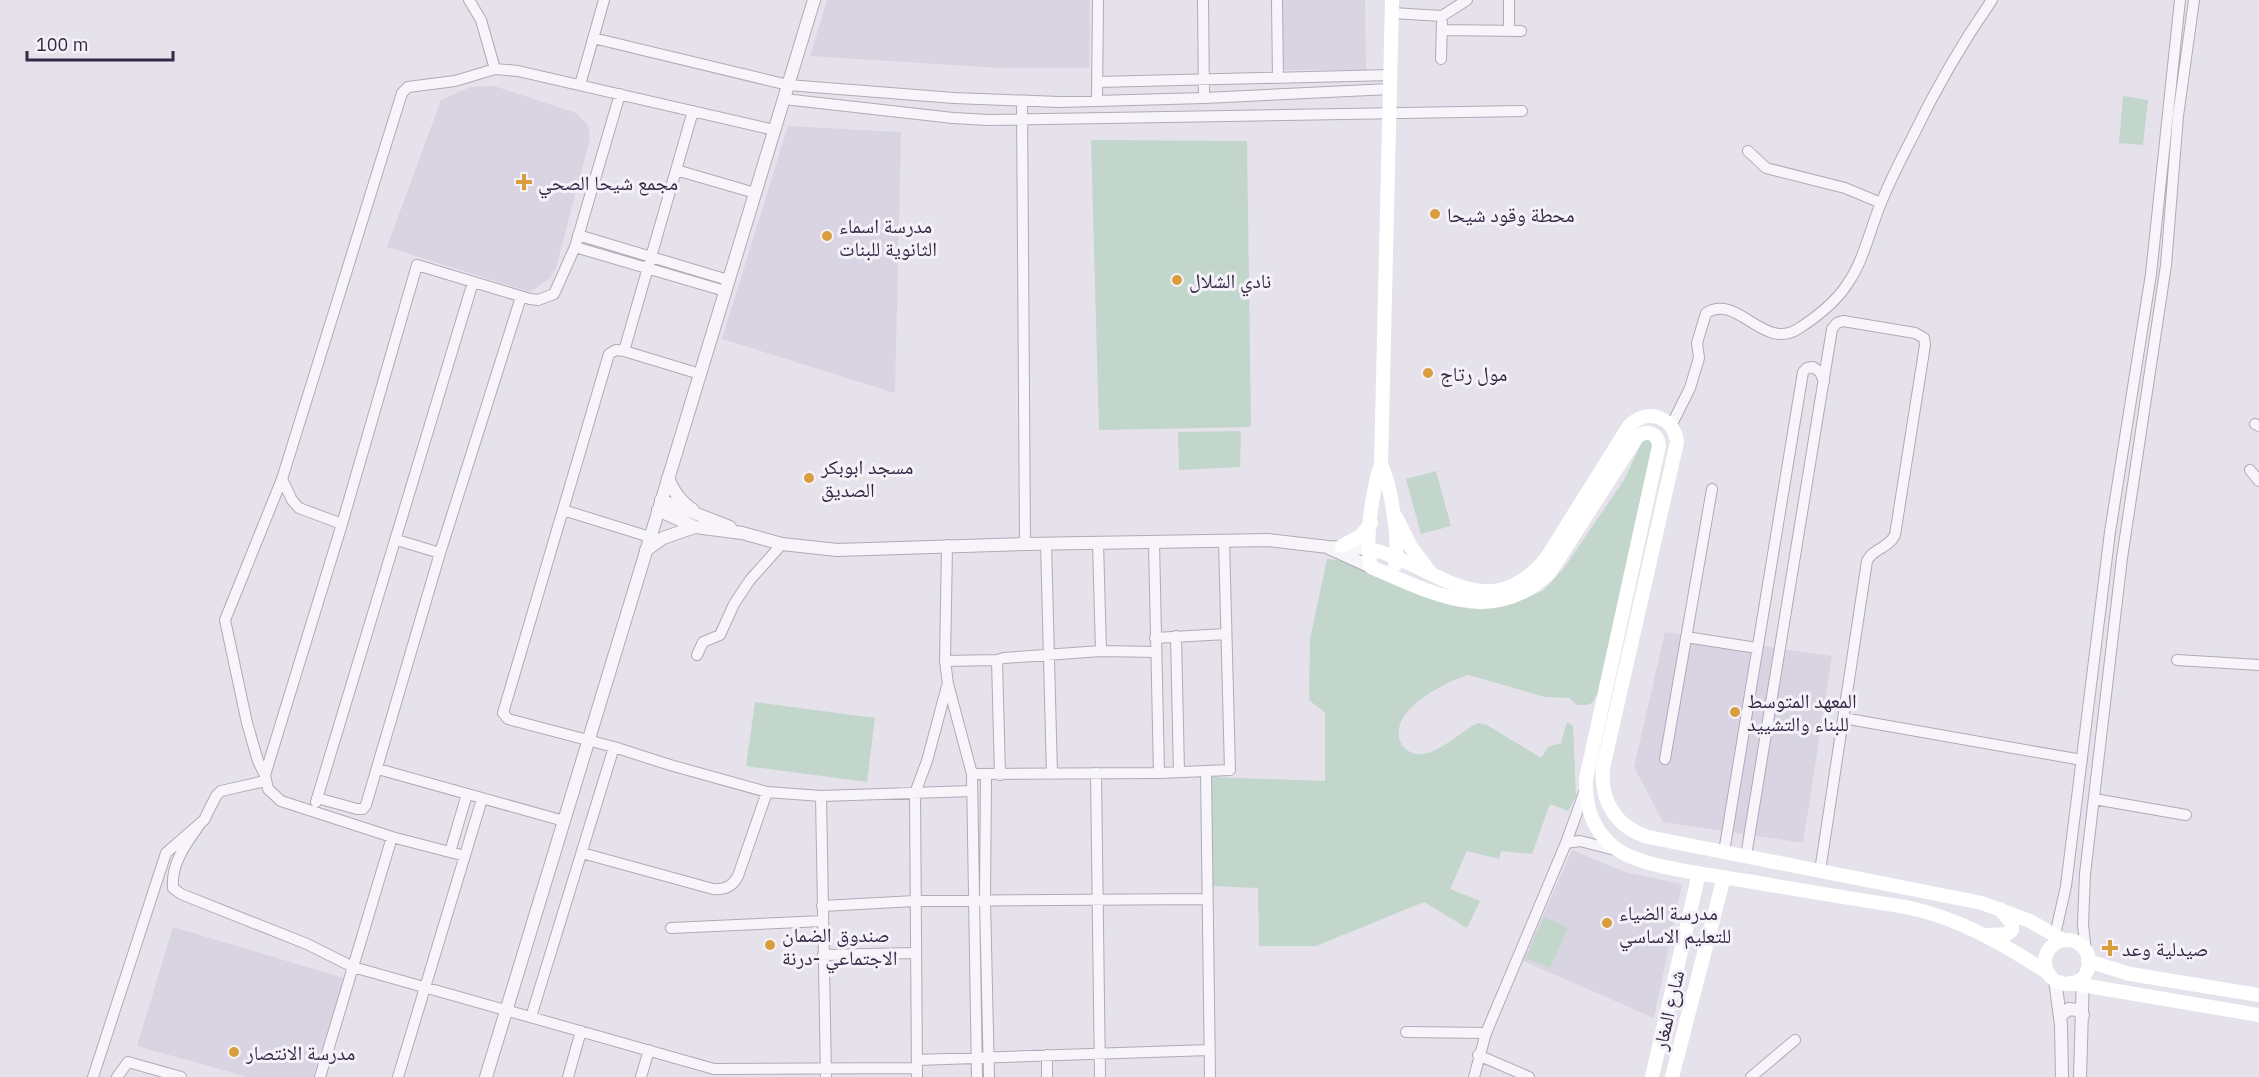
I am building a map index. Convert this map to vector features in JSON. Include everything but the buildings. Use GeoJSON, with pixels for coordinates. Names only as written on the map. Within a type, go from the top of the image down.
{"type":"FeatureCollection","features":[{"type":"Feature","properties":{"kind":"main road"},"geometry":{"type":"LineString","coordinates":[[1392,7],[1380,464],[1374,489],[1371,523],[1369,549],[1371,567],[1451,598],[1473,603],[1508,600],[1543,580],[1556,564],[1638,437],[1644,433],[1655,435],[1659,446],[1588,770],[1586,789],[1588,807],[1595,825],[1606,840],[1621,852],[1638,860],[1700,873],[1922,910],[1954,920],[1987,935],[2051,976],[2118,991],[2259,1015]]}},
{"type":"Feature","properties":{"kind":"main road"},"geometry":{"type":"LineString","coordinates":[[1369,549],[1389,554],[1455,586],[1475,591],[1506,587],[1525,579],[1547,557],[1633,422],[1650,415],[1661,418],[1671,426],[1676,436],[1676,448],[1604,768],[1603,785],[1611,809],[1621,822],[1633,831],[1648,837],[1998,907],[2030,921],[2057,940],[2078,943],[2087,956],[2122,972],[2259,995]]}},
{"type":"Feature","properties":{"kind":"main road"},"geometry":{"type":"LineString","coordinates":[[1380,464],[1389,486],[1392,510],[1396,558],[1391,575]]}},
{"type":"Feature","properties":{"kind":"main road"},"geometry":{"type":"LineString","coordinates":[[1392,510],[1411,547],[1433,576]]}},
{"type":"Feature","properties":{"kind":"main road"},"geometry":{"type":"LineString","coordinates":[[1335,547],[1361,536],[1371,523]]}},
{"type":"Feature","properties":{"kind":"main road","name":"شارع المغار"},"geometry":{"type":"LineString","coordinates":[[1652,1077],[1700,873]]}},
{"type":"Feature","properties":{"kind":"main road","name":"شارع المغار"},"geometry":{"type":"LineString","coordinates":[[1672,1077],[1724,877]]}},
{"type":"Feature","properties":{"kind":"main road"},"geometry":{"type":"LineString","coordinates":[[1987,935],[2007,934],[2012,930],[2011,921],[1998,907]]}},
{"type":"Feature","properties":{"kind":"main road"},"geometry":{"type":"LineString","coordinates":[[2051,976],[2045,957],[2057,940]]}},
{"type":"Feature","properties":{"kind":"main road"},"geometry":{"type":"LineString","coordinates":[[2079,981],[2087,956]]}},
{"type":"Feature","properties":{"kind":"main road"},"geometry":{"type":"LineString","coordinates":[[2118,991],[2113,988],[2111,981],[2116,973],[2122,972]]}},
{"type":"Feature","properties":{"kind":"street"},"geometry":{"type":"LineString","coordinates":[[469,0],[481,20],[495,69]]}},
{"type":"Feature","properties":{"kind":"street"},"geometry":{"type":"LineString","coordinates":[[580,85],[604,0]]}},
{"type":"Feature","properties":{"kind":"street"},"geometry":{"type":"LineString","coordinates":[[486,1077],[814,0]]}},
{"type":"Feature","properties":{"kind":"street"},"geometry":{"type":"LineString","coordinates":[[1096,100],[1098,0]]}},
{"type":"Feature","properties":{"kind":"street"},"geometry":{"type":"LineString","coordinates":[[1203,0],[1204,98]]}},
{"type":"Feature","properties":{"kind":"street"},"geometry":{"type":"LineString","coordinates":[[1277,0],[1278,78]]}},
{"type":"Feature","properties":{"kind":"street"},"geometry":{"type":"LineString","coordinates":[[1392,7],[1442,16],[1467,0]]}},
{"type":"Feature","properties":{"kind":"street"},"geometry":{"type":"LineString","coordinates":[[1509,0],[1509,31]]}},
{"type":"Feature","properties":{"kind":"street"},"geometry":{"type":"LineString","coordinates":[[1671,426],[1690,388],[1699,357],[1697,343],[1706,312],[1713,308],[1739,313],[1764,331],[1787,333],[1796,330],[1836,298],[1849,283],[1881,203],[1913,135],[1946,74],[1992,0]]}},
{"type":"Feature","properties":{"kind":"street"},"geometry":{"type":"LineString","coordinates":[[2057,940],[2112,522],[2157,229],[2170,77],[2180,0]]}},
{"type":"Feature","properties":{"kind":"street"},"geometry":{"type":"LineString","coordinates":[[2087,956],[2083,907],[2094,799],[2130,500],[2166,265],[2178,116],[2194,0]]}},
{"type":"Feature","properties":{"kind":"street"},"geometry":{"type":"LineString","coordinates":[[1441,59],[1442,16]]}},
{"type":"Feature","properties":{"kind":"street"},"geometry":{"type":"LineString","coordinates":[[1442,30],[1521,31]]}},
{"type":"Feature","properties":{"kind":"street"},"geometry":{"type":"LineString","coordinates":[[593,38],[788,85],[1022,102],[1204,98],[1390,89]]}},
{"type":"Feature","properties":{"kind":"street"},"geometry":{"type":"LineString","coordinates":[[465,856],[393,837],[281,801],[273,796],[258,761],[247,723],[225,620],[282,479],[402,93],[408,87],[455,81],[495,69],[518,71],[774,130]]}},
{"type":"Feature","properties":{"kind":"street"},"geometry":{"type":"LineString","coordinates":[[1097,82],[1391,75]]}},
{"type":"Feature","properties":{"kind":"street"},"geometry":{"type":"LineString","coordinates":[[265,778],[417,265],[521,297],[538,300],[554,294],[575,247],[620,94]]}},
{"type":"Feature","properties":{"kind":"street"},"geometry":{"type":"LineString","coordinates":[[784,99],[953,118],[1022,120],[1522,111]]}},
{"type":"Feature","properties":{"kind":"street"},"geometry":{"type":"LineString","coordinates":[[1022,102],[1025,544]]}},
{"type":"Feature","properties":{"kind":"street"},"geometry":{"type":"LineString","coordinates":[[624,351],[693,111]]}},
{"type":"Feature","properties":{"kind":"street"},"geometry":{"type":"LineString","coordinates":[[1748,151],[1766,168],[1845,188],[1881,203]]}},
{"type":"Feature","properties":{"kind":"street"},"geometry":{"type":"LineString","coordinates":[[676,170],[755,193]]}},
{"type":"Feature","properties":{"kind":"street"},"geometry":{"type":"LineString","coordinates":[[578,235],[649,262],[727,286]]}},
{"type":"Feature","properties":{"kind":"street"},"geometry":{"type":"LineString","coordinates":[[575,247],[649,262]]}},
{"type":"Feature","properties":{"kind":"street"},"geometry":{"type":"LineString","coordinates":[[313,811],[473,282]]}},
{"type":"Feature","properties":{"kind":"street"},"geometry":{"type":"LineString","coordinates":[[317,798],[363,809],[378,769],[440,553],[521,297]]}},
{"type":"Feature","properties":{"kind":"street"},"geometry":{"type":"LineString","coordinates":[[1746,856],[1832,329],[1840,322],[1915,333],[1922,335],[1925,341],[1895,535],[1891,543],[1873,552],[1867,561],[1820,871]]}},
{"type":"Feature","properties":{"kind":"street"},"geometry":{"type":"LineString","coordinates":[[700,374],[624,351],[616,350],[609,354],[503,713],[508,719],[614,747],[699,774],[767,792],[821,796],[972,791]]}},
{"type":"Feature","properties":{"kind":"street"},"geometry":{"type":"LineString","coordinates":[[1724,852],[1801,376],[1805,369],[1828,358]]}},
{"type":"Feature","properties":{"kind":"street"},"geometry":{"type":"LineString","coordinates":[[1813,367],[1820,372],[1824,383]]}},
{"type":"Feature","properties":{"kind":"street"},"geometry":{"type":"LineString","coordinates":[[2250,470],[2259,481]]}},
{"type":"Feature","properties":{"kind":"street"},"geometry":{"type":"LineString","coordinates":[[668,478],[675,493],[698,521]]}},
{"type":"Feature","properties":{"kind":"street"},"geometry":{"type":"LineString","coordinates":[[282,479],[292,501],[299,508],[342,524]]}},
{"type":"Feature","properties":{"kind":"street"},"geometry":{"type":"LineString","coordinates":[[1665,759],[1712,489]]}},
{"type":"Feature","properties":{"kind":"street"},"geometry":{"type":"LineString","coordinates":[[660,505],[698,521],[782,544],[837,550],[1224,540],[1268,540],[1369,549]]}},
{"type":"Feature","properties":{"kind":"street"},"geometry":{"type":"LineString","coordinates":[[563,510],[650,537]]}},
{"type":"Feature","properties":{"kind":"street"},"geometry":{"type":"LineString","coordinates":[[646,550],[663,538],[698,521]]}},
{"type":"Feature","properties":{"kind":"street"},"geometry":{"type":"LineString","coordinates":[[396,540],[440,553]]}},
{"type":"Feature","properties":{"kind":"street"},"geometry":{"type":"LineString","coordinates":[[972,774],[1159,773],[1230,770],[1224,540]]}},
{"type":"Feature","properties":{"kind":"street"},"geometry":{"type":"LineString","coordinates":[[1154,542],[1159,773]]}},
{"type":"Feature","properties":{"kind":"street"},"geometry":{"type":"LineString","coordinates":[[1046,543],[1052,774]]}},
{"type":"Feature","properties":{"kind":"street"},"geometry":{"type":"LineString","coordinates":[[1098,543],[1101,651]]}},
{"type":"Feature","properties":{"kind":"street"},"geometry":{"type":"LineString","coordinates":[[697,655],[703,642],[720,635],[734,604],[750,580],[782,544]]}},
{"type":"Feature","properties":{"kind":"street"},"geometry":{"type":"LineString","coordinates":[[947,546],[945,661],[948,684],[972,774],[977,1077]]}},
{"type":"Feature","properties":{"kind":"street"},"geometry":{"type":"LineString","coordinates":[[1335,547],[1371,567]]}},
{"type":"Feature","properties":{"kind":"street"},"geometry":{"type":"LineString","coordinates":[[1155,638],[1226,634]]}},
{"type":"Feature","properties":{"kind":"street"},"geometry":{"type":"LineString","coordinates":[[1176,636],[1179,772]]}},
{"type":"Feature","properties":{"kind":"street"},"geometry":{"type":"LineString","coordinates":[[1686,637],[1757,648]]}},
{"type":"Feature","properties":{"kind":"street"},"geometry":{"type":"LineString","coordinates":[[945,661],[997,660],[1101,651],[1156,652]]}},
{"type":"Feature","properties":{"kind":"street"},"geometry":{"type":"LineString","coordinates":[[997,660],[999,775]]}},
{"type":"Feature","properties":{"kind":"street"},"geometry":{"type":"LineString","coordinates":[[2178,660],[2259,665]]}},
{"type":"Feature","properties":{"kind":"street"},"geometry":{"type":"LineString","coordinates":[[917,1068],[915,793],[927,761],[948,684]]}},
{"type":"Feature","properties":{"kind":"street"},"geometry":{"type":"LineString","coordinates":[[1843,718],[2082,760]]}},
{"type":"Feature","properties":{"kind":"street"},"geometry":{"type":"LineString","coordinates":[[531,1017],[614,747]]}},
{"type":"Feature","properties":{"kind":"street"},"geometry":{"type":"LineString","coordinates":[[378,769],[564,821]]}},
{"type":"Feature","properties":{"kind":"street"},"geometry":{"type":"LineString","coordinates":[[1206,771],[1210,1077]]}},
{"type":"Feature","properties":{"kind":"street"},"geometry":{"type":"LineString","coordinates":[[1096,773],[1100,1077]]}},
{"type":"Feature","properties":{"kind":"street"},"geometry":{"type":"LineString","coordinates":[[986,775],[985,901],[989,1077]]}},
{"type":"Feature","properties":{"kind":"street"},"geometry":{"type":"LineString","coordinates":[[265,778],[221,792],[179,855],[172,879],[173,888],[181,894],[307,944],[353,967],[649,1050],[712,1073],[917,1068],[989,1056],[1209,1050]]}},
{"type":"Feature","properties":{"kind":"street"},"geometry":{"type":"LineString","coordinates":[[1474,1077],[1486,1033],[1566,843],[1586,789]]}},
{"type":"Feature","properties":{"kind":"street"},"geometry":{"type":"LineString","coordinates":[[582,853],[713,889],[723,889],[732,884],[738,876],[767,792]]}},
{"type":"Feature","properties":{"kind":"street"},"geometry":{"type":"LineString","coordinates":[[450,852],[467,794]]}},
{"type":"Feature","properties":{"kind":"street"},"geometry":{"type":"LineString","coordinates":[[821,796],[826,1072]]}},
{"type":"Feature","properties":{"kind":"street"},"geometry":{"type":"LineString","coordinates":[[399,1077],[482,799]]}},
{"type":"Feature","properties":{"kind":"street"},"geometry":{"type":"LineString","coordinates":[[2094,799],[2186,815]]}},
{"type":"Feature","properties":{"kind":"street"},"geometry":{"type":"LineString","coordinates":[[93,1077],[166,853],[200,824]]}},
{"type":"Feature","properties":{"kind":"street"},"geometry":{"type":"LineString","coordinates":[[320,1077],[393,837]]}},
{"type":"Feature","properties":{"kind":"street"},"geometry":{"type":"LineString","coordinates":[[1566,843],[1580,841],[1621,852]]}},
{"type":"Feature","properties":{"kind":"street"},"geometry":{"type":"LineString","coordinates":[[822,906],[915,902],[1207,899]]}},
{"type":"Feature","properties":{"kind":"street"},"geometry":{"type":"LineString","coordinates":[[2063,904],[2066,910],[2072,912],[2083,907]]}},
{"type":"Feature","properties":{"kind":"street"},"geometry":{"type":"LineString","coordinates":[[671,928],[823,921]]}},
{"type":"Feature","properties":{"kind":"street"},"geometry":{"type":"LineString","coordinates":[[823,955],[915,953]]}},
{"type":"Feature","properties":{"kind":"street"},"geometry":{"type":"LineString","coordinates":[[2051,976],[2060,1016],[2062,1077]]}},
{"type":"Feature","properties":{"kind":"street"},"geometry":{"type":"LineString","coordinates":[[2079,981],[2083,1015],[2080,1077]]}},
{"type":"Feature","properties":{"kind":"street"},"geometry":{"type":"LineString","coordinates":[[2060,1016],[2069,1009],[2077,1010],[2083,1015]]}},
{"type":"Feature","properties":{"kind":"street"},"geometry":{"type":"LineString","coordinates":[[568,1077],[581,1031]]}},
{"type":"Feature","properties":{"kind":"street"},"geometry":{"type":"LineString","coordinates":[[1406,1032],[1486,1033]]}},
{"type":"Feature","properties":{"kind":"street"},"geometry":{"type":"LineString","coordinates":[[1750,1077],[1795,1040]]}},
{"type":"Feature","properties":{"kind":"street"},"geometry":{"type":"LineString","coordinates":[[641,1077],[649,1050]]}},
{"type":"Feature","properties":{"kind":"street"},"geometry":{"type":"LineString","coordinates":[[1047,1055],[1047,1077]]}},
{"type":"Feature","properties":{"kind":"street"},"geometry":{"type":"LineString","coordinates":[[1479,1055],[1529,1077]]}},
{"type":"Feature","properties":{"kind":"street"},"geometry":{"type":"LineString","coordinates":[[117,1077],[128,1062],[181,1077]]}},
{"type":"Feature","properties":{"kind":"shaded area"},"geometry":{"type":"Polygon","coordinates":[[[827,0],[1090,0],[1089,68],[1001,68],[810,56],[827,0]]]}},
{"type":"Feature","properties":{"kind":"shaded area"},"geometry":{"type":"Polygon","coordinates":[[[1282,0],[1365,0],[1366,70],[1282,70],[1282,0]]]}},
{"type":"Feature","properties":{"kind":"shaded area"},"geometry":{"type":"Polygon","coordinates":[[[494,86],[576,113],[588,125],[590,139],[556,268],[550,278],[530,292],[387,247],[441,100],[470,87],[494,86]]]}},
{"type":"Feature","properties":{"kind":"shaded area","name":"مدرسة اسماء الثانوية للبنات"},"geometry":{"type":"Polygon","coordinates":[[[788,126],[901,132],[895,393],[722,339],[788,126]]]}},
{"type":"Feature","properties":{"kind":"shaded area","name":"المعهد المتوسط للبناء والتشييد"},"geometry":{"type":"Polygon","coordinates":[[[1665,632],[1832,656],[1803,843],[1663,822],[1634,767],[1665,632]]]}},
{"type":"Feature","properties":{"kind":"shaded area","name":"مدرسة الضياء للتعليم الاساسي"},"geometry":{"type":"Polygon","coordinates":[[[1572,850],[1625,872],[1682,884],[1654,1018],[1523,961],[1572,850]]]}},
{"type":"Feature","properties":{"kind":"shaded area"},"geometry":{"type":"Polygon","coordinates":[[[173,927],[344,978],[313,1077],[247,1077],[137,1046],[173,927]]]}},
{"type":"Feature","properties":{"kind":"green space"},"geometry":{"type":"Polygon","coordinates":[[[2123,96],[2148,100],[2143,145],[2119,143],[2123,96]]]}},
{"type":"Feature","properties":{"kind":"green space","name":"نادي الشلال"},"geometry":{"type":"Polygon","coordinates":[[[1091,140],[1247,141],[1251,427],[1099,430],[1091,140]]]}},
{"type":"Feature","properties":{"kind":"green space"},"geometry":{"type":"Polygon","coordinates":[[[1241,431],[1240,467],[1179,470],[1178,432],[1241,431]]]}},
{"type":"Feature","properties":{"kind":"green space"},"geometry":{"type":"Polygon","coordinates":[[[1647,435],[1655,445],[1598,693],[1592,703],[1577,705],[1569,698],[1545,697],[1469,675],[1452,681],[1422,698],[1407,713],[1399,728],[1400,742],[1415,754],[1431,752],[1478,723],[1487,725],[1541,758],[1548,747],[1561,743],[1567,722],[1573,726],[1576,796],[1568,811],[1550,804],[1532,854],[1501,851],[1499,859],[1467,851],[1450,889],[1480,901],[1467,928],[1424,902],[1316,946],[1259,946],[1258,888],[1213,886],[1210,777],[1325,781],[1325,713],[1309,700],[1310,639],[1327,559],[1354,562],[1399,581],[1505,605],[1526,598],[1544,590],[1564,568],[1624,480],[1647,435]]]}},
{"type":"Feature","properties":{"kind":"green space"},"geometry":{"type":"Polygon","coordinates":[[[1436,471],[1451,526],[1421,534],[1406,479],[1436,471]]]}},
{"type":"Feature","properties":{"kind":"green space"},"geometry":{"type":"Polygon","coordinates":[[[755,702],[875,718],[867,782],[746,766],[755,702]]]}},
{"type":"Feature","properties":{"kind":"green space"},"geometry":{"type":"Polygon","coordinates":[[[1544,917],[1568,928],[1550,968],[1526,958],[1544,917]]]}},
{"type":"Feature","properties":{"kind":"place","name":"مجمع شيحا الصحي"},"geometry":{"type":"Point","coordinates":[524,182]}},
{"type":"Feature","properties":{"kind":"place","name":"محطة وقود شيحا"},"geometry":{"type":"Point","coordinates":[1435,214]}},
{"type":"Feature","properties":{"kind":"place","name":"مدرسة اسماء الثانوية للبنات"},"geometry":{"type":"Point","coordinates":[827,236]}},
{"type":"Feature","properties":{"kind":"place","name":"نادي الشلال"},"geometry":{"type":"Point","coordinates":[1177,280]}},
{"type":"Feature","properties":{"kind":"place","name":"مول رتاج"},"geometry":{"type":"Point","coordinates":[1428,373]}},
{"type":"Feature","properties":{"kind":"place","name":"مسجد ابوبكر الصديق"},"geometry":{"type":"Point","coordinates":[809,478]}},
{"type":"Feature","properties":{"kind":"place","name":"المعهد المتوسط للبناء والتشييد"},"geometry":{"type":"Point","coordinates":[1735,712]}},
{"type":"Feature","properties":{"kind":"place","name":"مدرسة الضياء للتعليم الاساسي"},"geometry":{"type":"Point","coordinates":[1607,923]}},
{"type":"Feature","properties":{"kind":"place","name":"صندوق الضمان الاجتماعي -درنة"},"geometry":{"type":"Point","coordinates":[770,945]}},
{"type":"Feature","properties":{"kind":"place","name":"صيدلية وعد"},"geometry":{"type":"Point","coordinates":[2110,948]}},
{"type":"Feature","properties":{"kind":"place","name":"مدرسة الانتصار"},"geometry":{"type":"Point","coordinates":[234,1052]}}]}
